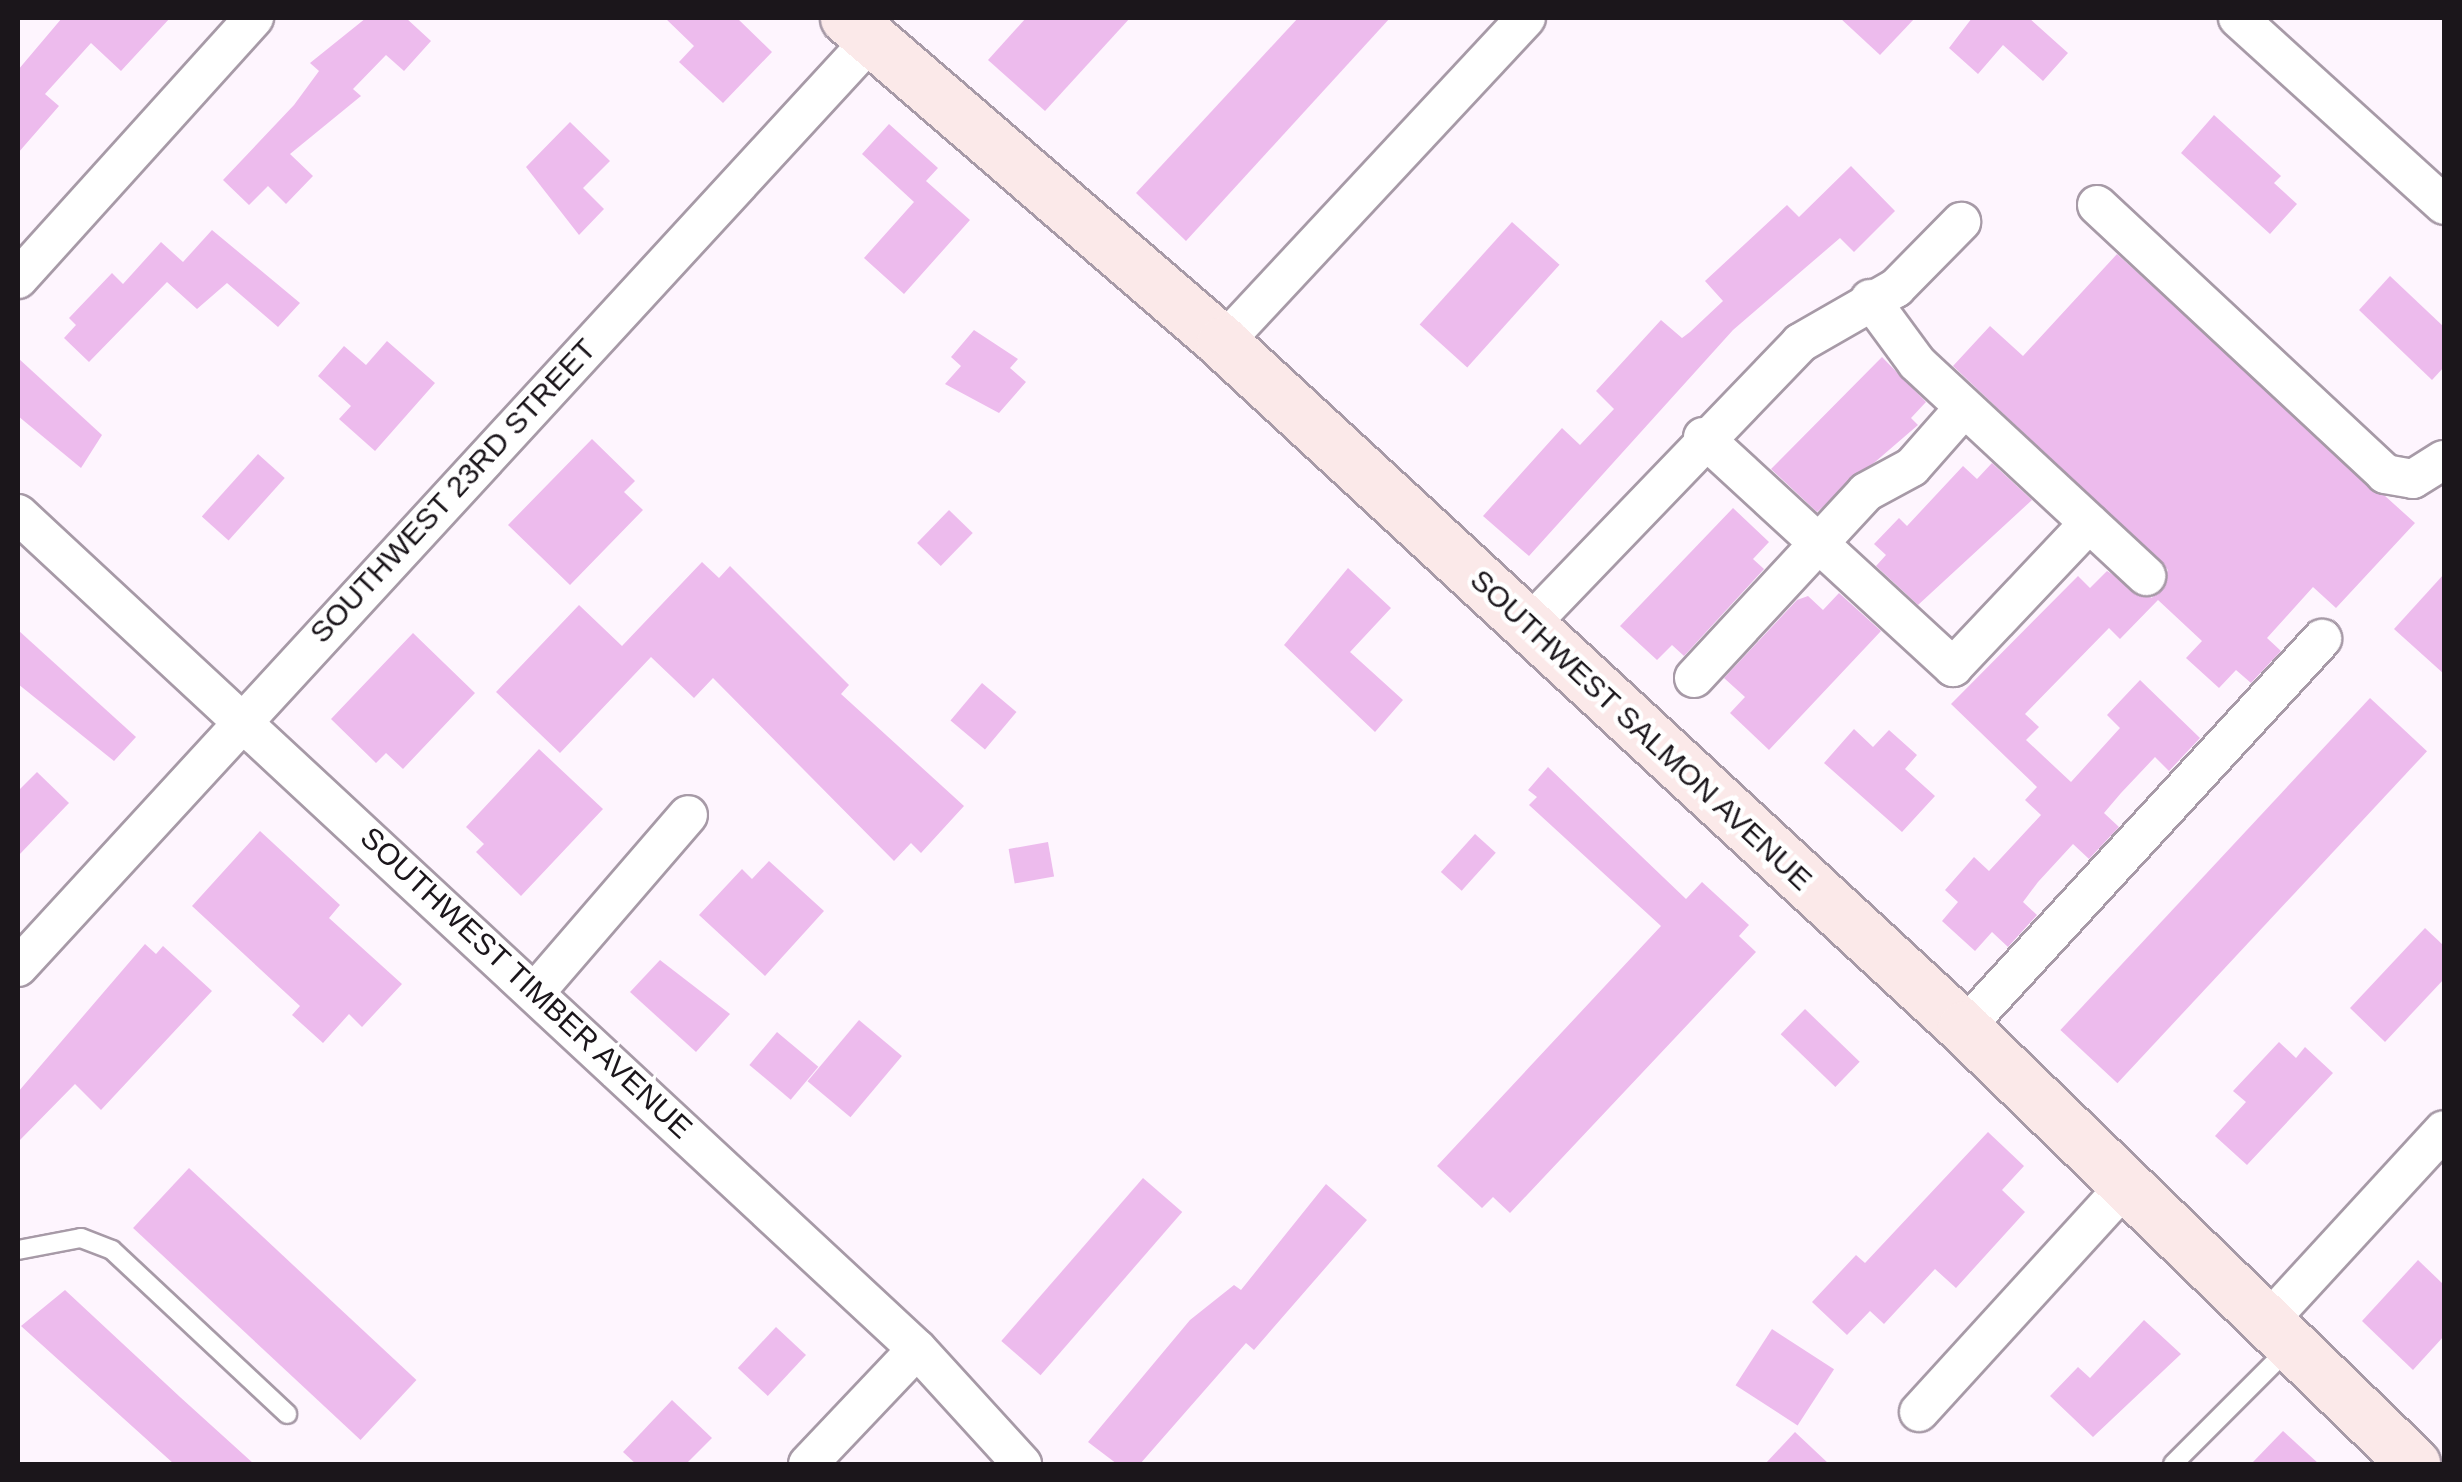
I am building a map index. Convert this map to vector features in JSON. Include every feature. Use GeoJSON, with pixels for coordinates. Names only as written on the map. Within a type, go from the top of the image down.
{"type":"FeatureCollection","features":[{"type":"Feature","properties":{"kind":"main road","name":"SOUTHWEST SALMON AVENUE"},"geometry":{"type":"LineString","coordinates":[[870,25],[1223,343],[1964,1028],[2283,1330],[2414,1464]]}},
{"type":"Feature","properties":{"kind":"street"},"geometry":{"type":"LineString","coordinates":[[18,279],[254,18]]}},
{"type":"Feature","properties":{"kind":"street"},"geometry":{"type":"LineString","coordinates":[[1223,343],[1526,18]]}},
{"type":"Feature","properties":{"kind":"street"},"geometry":{"type":"LineString","coordinates":[[2238,18],[2444,205]]}},
{"type":"Feature","properties":{"kind":"street","name":"SOUTHWEST 23RD STREET"},"geometry":{"type":"LineString","coordinates":[[18,967],[870,25]]}},
{"type":"Feature","properties":{"kind":"street"},"geometry":{"type":"LineString","coordinates":[[2097,205],[2386,474],[2413,480],[2444,460]]}},
{"type":"Feature","properties":{"kind":"street"},"geometry":{"type":"LineString","coordinates":[[1528,626],[1703,438],[1800,344],[1870,299],[1896,288],[1960,222]]}},
{"type":"Feature","properties":{"kind":"street"},"geometry":{"type":"LineString","coordinates":[[1870,299],[1964,408],[2146,576]]}},
{"type":"Feature","properties":{"kind":"street"},"geometry":{"type":"LineString","coordinates":[[1694,678],[1822,546],[1866,492],[1912,467],[1964,408]]}},
{"type":"Feature","properties":{"kind":"street"},"geometry":{"type":"LineString","coordinates":[[1703,438],[1954,667],[2089,523]]}},
{"type":"Feature","properties":{"kind":"street","name":"SOUTHWEST TIMBER AVENUE"},"geometry":{"type":"LineString","coordinates":[[18,514],[537,990],[917,1350],[1022,1464]]}},
{"type":"Feature","properties":{"kind":"street"},"geometry":{"type":"LineString","coordinates":[[1964,1028],[2322,639]]}},
{"type":"Feature","properties":{"kind":"street"},"geometry":{"type":"LineString","coordinates":[[537,990],[688,815]]}},
{"type":"Feature","properties":{"kind":"street"},"geometry":{"type":"LineString","coordinates":[[2283,1330],[2444,1130]]}},
{"type":"Feature","properties":{"kind":"street"},"geometry":{"type":"LineString","coordinates":[[1919,1412],[2127,1184]]}},
{"type":"Feature","properties":{"kind":"street"},"geometry":{"type":"LineString","coordinates":[[808,1464],[917,1350]]}},
{"type":"Feature","properties":{"kind":"lane"},"geometry":{"type":"LineString","coordinates":[[18,1250],[81,1238],[112,1250],[287,1414]]}},
{"type":"Feature","properties":{"kind":"lane"},"geometry":{"type":"LineString","coordinates":[[2173,1464],[2283,1330]]}},
{"type":"Feature","properties":{"kind":"building"},"geometry":{"type":"Polygon","coordinates":[[[62,18],[170,18],[121,71],[91,43],[45,94],[59,106],[18,153],[18,70],[62,18]]]}},
{"type":"Feature","properties":{"kind":"building"},"geometry":{"type":"Polygon","coordinates":[[[366,18],[406,18],[431,41],[404,71],[386,55],[353,89],[361,96],[290,154],[313,176],[286,204],[268,186],[249,205],[223,180],[294,105],[319,71],[310,63],[366,18]]]}},
{"type":"Feature","properties":{"kind":"building"},"geometry":{"type":"Polygon","coordinates":[[[665,18],[737,18],[772,52],[723,103],[679,62],[694,46],[665,18]]]}},
{"type":"Feature","properties":{"kind":"building"},"geometry":{"type":"Polygon","coordinates":[[[1026,18],[1130,18],[1045,111],[988,60],[1026,18]]]}},
{"type":"Feature","properties":{"kind":"building"},"geometry":{"type":"Polygon","coordinates":[[[1298,18],[1390,18],[1186,241],[1136,193],[1298,18]]]}},
{"type":"Feature","properties":{"kind":"building"},"geometry":{"type":"Polygon","coordinates":[[[1840,18],[1915,18],[1880,55],[1840,18]]]}},
{"type":"Feature","properties":{"kind":"building"},"geometry":{"type":"Polygon","coordinates":[[[1972,18],[2029,18],[2068,53],[2043,81],[2003,45],[1978,74],[1949,48],[1972,18]]]}},
{"type":"Feature","properties":{"kind":"building"},"geometry":{"type":"Polygon","coordinates":[[[2214,115],[2281,176],[2274,183],[2297,204],[2270,234],[2181,153],[2214,115]]]}},
{"type":"Feature","properties":{"kind":"building"},"geometry":{"type":"Polygon","coordinates":[[[570,122],[610,161],[583,188],[604,209],[579,235],[526,167],[570,122]]]}},
{"type":"Feature","properties":{"kind":"building"},"geometry":{"type":"Polygon","coordinates":[[[889,124],[938,168],[926,181],[970,220],[904,294],[864,258],[914,202],[862,154],[889,124]]]}},
{"type":"Feature","properties":{"kind":"building"},"geometry":{"type":"Polygon","coordinates":[[[1851,166],[1895,211],[1854,252],[1840,238],[1733,330],[1529,556],[1483,516],[1562,428],[1580,445],[1614,409],[1596,391],[1661,320],[1682,338],[1690,332],[1723,301],[1705,281],[1787,205],[1799,217],[1851,166]]]}},
{"type":"Feature","properties":{"kind":"building"},"geometry":{"type":"Polygon","coordinates":[[[1512,222],[1560,265],[1467,367],[1420,325],[1512,222]]]}},
{"type":"Feature","properties":{"kind":"building"},"geometry":{"type":"Polygon","coordinates":[[[212,230],[300,303],[278,327],[227,283],[197,309],[167,282],[89,362],[64,338],[76,325],[69,318],[112,273],[123,284],[161,242],[183,262],[212,230]]]}},
{"type":"Feature","properties":{"kind":"building"},"geometry":{"type":"Polygon","coordinates":[[[2117,254],[2415,523],[2336,608],[2313,587],[2267,638],[2281,651],[2251,683],[2236,670],[2219,688],[2186,658],[2202,641],[2158,600],[2120,639],[2109,628],[2025,714],[2039,727],[2026,740],[2071,782],[2120,728],[2107,715],[2140,680],[2200,738],[2169,771],[2155,757],[2121,793],[2104,813],[2119,827],[2089,859],[2073,844],[2038,882],[2023,902],[2037,915],[2008,947],[1992,932],[1975,951],[1942,921],[1958,902],[1945,890],[1974,857],[1989,871],[2041,815],[2025,800],[2037,787],[1951,704],[2078,576],[2090,588],[2107,571],[2152,598],[2168,570],[1953,366],[1990,326],[2023,356],[2117,254]]]}},
{"type":"Feature","properties":{"kind":"building"},"geometry":{"type":"Polygon","coordinates":[[[2390,276],[2444,327],[2444,367],[2432,380],[2359,310],[2390,276]]]}},
{"type":"Feature","properties":{"kind":"building"},"geometry":{"type":"Polygon","coordinates":[[[974,330],[1018,359],[1010,368],[1026,382],[999,413],[945,384],[961,366],[951,357],[974,330]]]}},
{"type":"Feature","properties":{"kind":"building"},"geometry":{"type":"Polygon","coordinates":[[[387,341],[435,383],[375,451],[339,419],[351,406],[318,376],[344,346],[366,365],[387,341]]]}},
{"type":"Feature","properties":{"kind":"building"},"geometry":{"type":"Polygon","coordinates":[[[1882,357],[1926,402],[1911,418],[1918,425],[1817,512],[1771,469],[1882,357]]]}},
{"type":"Feature","properties":{"kind":"building"},"geometry":{"type":"Polygon","coordinates":[[[18,358],[102,435],[81,468],[18,416],[18,358]]]}},
{"type":"Feature","properties":{"kind":"building"},"geometry":{"type":"Polygon","coordinates":[[[592,439],[635,481],[624,492],[643,510],[570,585],[508,525],[592,439]]]}},
{"type":"Feature","properties":{"kind":"building"},"geometry":{"type":"Polygon","coordinates":[[[258,454],[285,478],[229,541],[202,516],[258,454]]]}},
{"type":"Feature","properties":{"kind":"building"},"geometry":{"type":"Polygon","coordinates":[[[1992,463],[2032,500],[1918,605],[1876,566],[1886,555],[1874,544],[1899,518],[1907,526],[1963,466],[1977,479],[1992,463]]]}},
{"type":"Feature","properties":{"kind":"building"},"geometry":{"type":"Polygon","coordinates":[[[1733,508],[1769,542],[1753,559],[1764,569],[1684,656],[1672,645],[1657,660],[1620,626],[1733,508]]]}},
{"type":"Feature","properties":{"kind":"building"},"geometry":{"type":"Polygon","coordinates":[[[949,510],[973,533],[941,566],[917,543],[949,510]]]}},
{"type":"Feature","properties":{"kind":"building"},"geometry":{"type":"Polygon","coordinates":[[[702,562],[719,578],[730,566],[849,685],[841,694],[964,806],[921,853],[911,843],[894,861],[713,678],[694,698],[651,657],[560,753],[496,692],[579,605],[622,646],[702,562]]]}},
{"type":"Feature","properties":{"kind":"building"},"geometry":{"type":"Polygon","coordinates":[[[1348,568],[1391,608],[1350,652],[1403,700],[1375,732],[1284,645],[1348,568]]]}},
{"type":"Feature","properties":{"kind":"building"},"geometry":{"type":"Polygon","coordinates":[[[2444,574],[2444,674],[2394,629],[2444,574]]]}},
{"type":"Feature","properties":{"kind":"building"},"geometry":{"type":"Polygon","coordinates":[[[1839,593],[1881,631],[1769,750],[1730,713],[1745,697],[1724,678],[1797,600],[1808,596],[1823,610],[1839,593]]]}},
{"type":"Feature","properties":{"kind":"building"},"geometry":{"type":"Polygon","coordinates":[[[18,630],[136,737],[114,761],[18,684],[18,630]]]}},
{"type":"Feature","properties":{"kind":"building"},"geometry":{"type":"Polygon","coordinates":[[[413,633],[475,693],[403,769],[386,753],[376,763],[331,719],[413,633]]]}},
{"type":"Feature","properties":{"kind":"building"},"geometry":{"type":"Polygon","coordinates":[[[982,683],[1016,712],[985,749],[951,721],[982,683]]]}},
{"type":"Feature","properties":{"kind":"building"},"geometry":{"type":"Polygon","coordinates":[[[2370,698],[2427,751],[2117,1083],[2060,1030],[2370,698]]]}},
{"type":"Feature","properties":{"kind":"building"},"geometry":{"type":"Polygon","coordinates":[[[1854,729],[1873,747],[1889,730],[1917,755],[1905,769],[1935,796],[1902,832],[1824,763],[1854,729]]]}},
{"type":"Feature","properties":{"kind":"building"},"geometry":{"type":"Polygon","coordinates":[[[539,749],[603,809],[521,896],[476,852],[484,844],[466,827],[539,749]]]}},
{"type":"Feature","properties":{"kind":"building"},"geometry":{"type":"Polygon","coordinates":[[[1548,767],[1686,899],[1702,882],[1749,925],[1739,936],[1756,952],[1510,1213],[1493,1197],[1482,1208],[1437,1166],[1661,926],[1529,805],[1537,797],[1528,790],[1548,767]]]}},
{"type":"Feature","properties":{"kind":"building"},"geometry":{"type":"Polygon","coordinates":[[[37,772],[69,803],[18,856],[18,791],[37,772]]]}},
{"type":"Feature","properties":{"kind":"building"},"geometry":{"type":"Polygon","coordinates":[[[260,831],[340,905],[329,918],[402,984],[362,1027],[349,1014],[323,1043],[292,1015],[300,1006],[192,906],[260,831]]]}},
{"type":"Feature","properties":{"kind":"building"},"geometry":{"type":"Polygon","coordinates":[[[1475,834],[1496,853],[1462,891],[1441,872],[1475,834]]]}},
{"type":"Feature","properties":{"kind":"building"},"geometry":{"type":"Polygon","coordinates":[[[1048,842],[1054,876],[1015,883],[1009,849],[1048,842]]]}},
{"type":"Feature","properties":{"kind":"building"},"geometry":{"type":"Polygon","coordinates":[[[769,861],[824,911],[765,976],[699,915],[742,869],[752,879],[769,861]]]}},
{"type":"Feature","properties":{"kind":"building"},"geometry":{"type":"Polygon","coordinates":[[[2425,928],[2444,946],[2444,979],[2385,1042],[2350,1008],[2425,928]]]}},
{"type":"Feature","properties":{"kind":"building"},"geometry":{"type":"Polygon","coordinates":[[[145,944],[156,954],[163,946],[212,991],[101,1110],[75,1084],[18,1142],[18,1092],[145,944]]]}},
{"type":"Feature","properties":{"kind":"building"},"geometry":{"type":"Polygon","coordinates":[[[660,960],[730,1014],[696,1052],[630,992],[660,960]]]}},
{"type":"Feature","properties":{"kind":"building"},"geometry":{"type":"Polygon","coordinates":[[[1805,1009],[1860,1062],[1835,1087],[1781,1034],[1805,1009]]]}},
{"type":"Feature","properties":{"kind":"building"},"geometry":{"type":"Polygon","coordinates":[[[859,1020],[902,1056],[850,1117],[808,1081],[859,1020]]]}},
{"type":"Feature","properties":{"kind":"building"},"geometry":{"type":"Polygon","coordinates":[[[777,1032],[818,1067],[791,1100],[749,1065],[777,1032]]]}},
{"type":"Feature","properties":{"kind":"building"},"geometry":{"type":"Polygon","coordinates":[[[2279,1042],[2296,1058],[2305,1047],[2333,1073],[2247,1165],[2215,1136],[2246,1102],[2233,1091],[2279,1042]]]}},
{"type":"Feature","properties":{"kind":"building"},"geometry":{"type":"Polygon","coordinates":[[[1988,1132],[2024,1166],[2002,1190],[2025,1212],[1956,1288],[1935,1269],[1884,1324],[1870,1311],[1847,1335],[1812,1302],[1856,1255],[1865,1263],[1988,1132]]]}},
{"type":"Feature","properties":{"kind":"building"},"geometry":{"type":"Polygon","coordinates":[[[189,1168],[416,1380],[361,1440],[133,1228],[189,1168]]]}},
{"type":"Feature","properties":{"kind":"building"},"geometry":{"type":"Polygon","coordinates":[[[1143,1178],[1182,1212],[1041,1375],[1001,1341],[1143,1178]]]}},
{"type":"Feature","properties":{"kind":"building"},"geometry":{"type":"Polygon","coordinates":[[[1326,1184],[1367,1220],[1254,1350],[1246,1343],[1140,1464],[1117,1464],[1088,1442],[1190,1320],[1234,1285],[1241,1290],[1326,1184]]]}},
{"type":"Feature","properties":{"kind":"building"},"geometry":{"type":"Polygon","coordinates":[[[2418,1260],[2444,1285],[2444,1336],[2413,1370],[2362,1321],[2418,1260]]]}},
{"type":"Feature","properties":{"kind":"building"},"geometry":{"type":"Polygon","coordinates":[[[65,1290],[254,1464],[174,1464],[21,1326],[65,1290]]]}},
{"type":"Feature","properties":{"kind":"building"},"geometry":{"type":"Polygon","coordinates":[[[2144,1320],[2181,1354],[2093,1437],[2050,1396],[2078,1367],[2090,1378],[2144,1320]]]}},
{"type":"Feature","properties":{"kind":"building"},"geometry":{"type":"Polygon","coordinates":[[[776,1327],[806,1355],[768,1396],[738,1368],[776,1327]]]}},
{"type":"Feature","properties":{"kind":"building"},"geometry":{"type":"Polygon","coordinates":[[[1772,1329],[1834,1369],[1798,1425],[1736,1385],[1772,1329]]]}},
{"type":"Feature","properties":{"kind":"building"},"geometry":{"type":"Polygon","coordinates":[[[672,1400],[712,1438],[686,1464],[636,1464],[623,1452],[672,1400]]]}},
{"type":"Feature","properties":{"kind":"building"},"geometry":{"type":"Polygon","coordinates":[[[2283,1431],[2319,1464],[2251,1464],[2283,1431]]]}},
{"type":"Feature","properties":{"kind":"building"},"geometry":{"type":"Polygon","coordinates":[[[1795,1432],[1829,1464],[1765,1464],[1795,1432]]]}}]}
